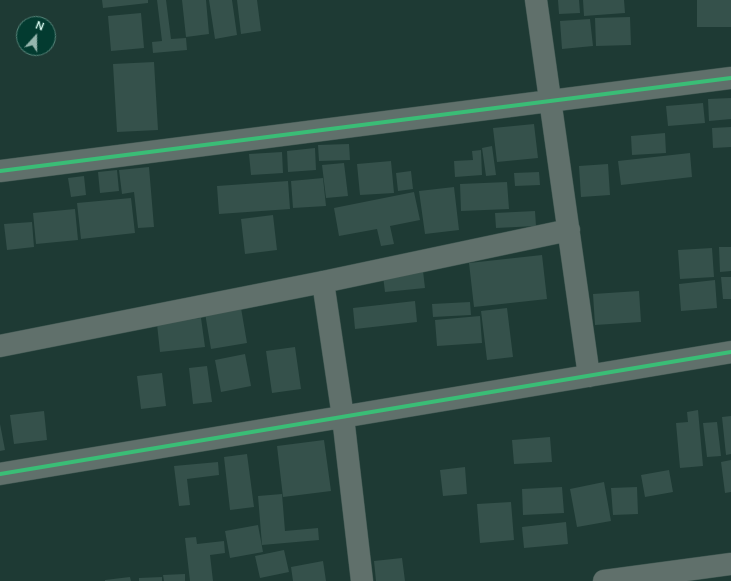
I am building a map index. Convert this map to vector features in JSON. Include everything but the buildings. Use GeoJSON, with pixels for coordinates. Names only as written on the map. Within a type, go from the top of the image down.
{"type":"FeatureCollection","features":[{"type":"Feature","properties":{"kind":"street"},"geometry":{"type":"LineString","coordinates":[[536,0],[589,376]]}},
{"type":"Feature","properties":{"kind":"street"},"geometry":{"type":"LineString","coordinates":[[0,171],[731,78]]}},
{"type":"Feature","properties":{"kind":"street"},"geometry":{"type":"LineString","coordinates":[[0,346],[323,282],[569,230]]}},
{"type":"Feature","properties":{"kind":"street"},"geometry":{"type":"LineString","coordinates":[[323,282],[343,417],[362,581]]}},
{"type":"Feature","properties":{"kind":"street"},"geometry":{"type":"LineString","coordinates":[[0,474],[731,352]]}},
{"type":"Feature","properties":{"kind":"street"},"geometry":{"type":"LineString","coordinates":[[604,581],[731,564]]}},
{"type":"Feature","properties":{"kind":"cycle path"},"geometry":{"type":"LineString","coordinates":[[0,171],[731,78]]}},
{"type":"Feature","properties":{"kind":"cycle path"},"geometry":{"type":"LineString","coordinates":[[0,474],[731,352]]}}]}
